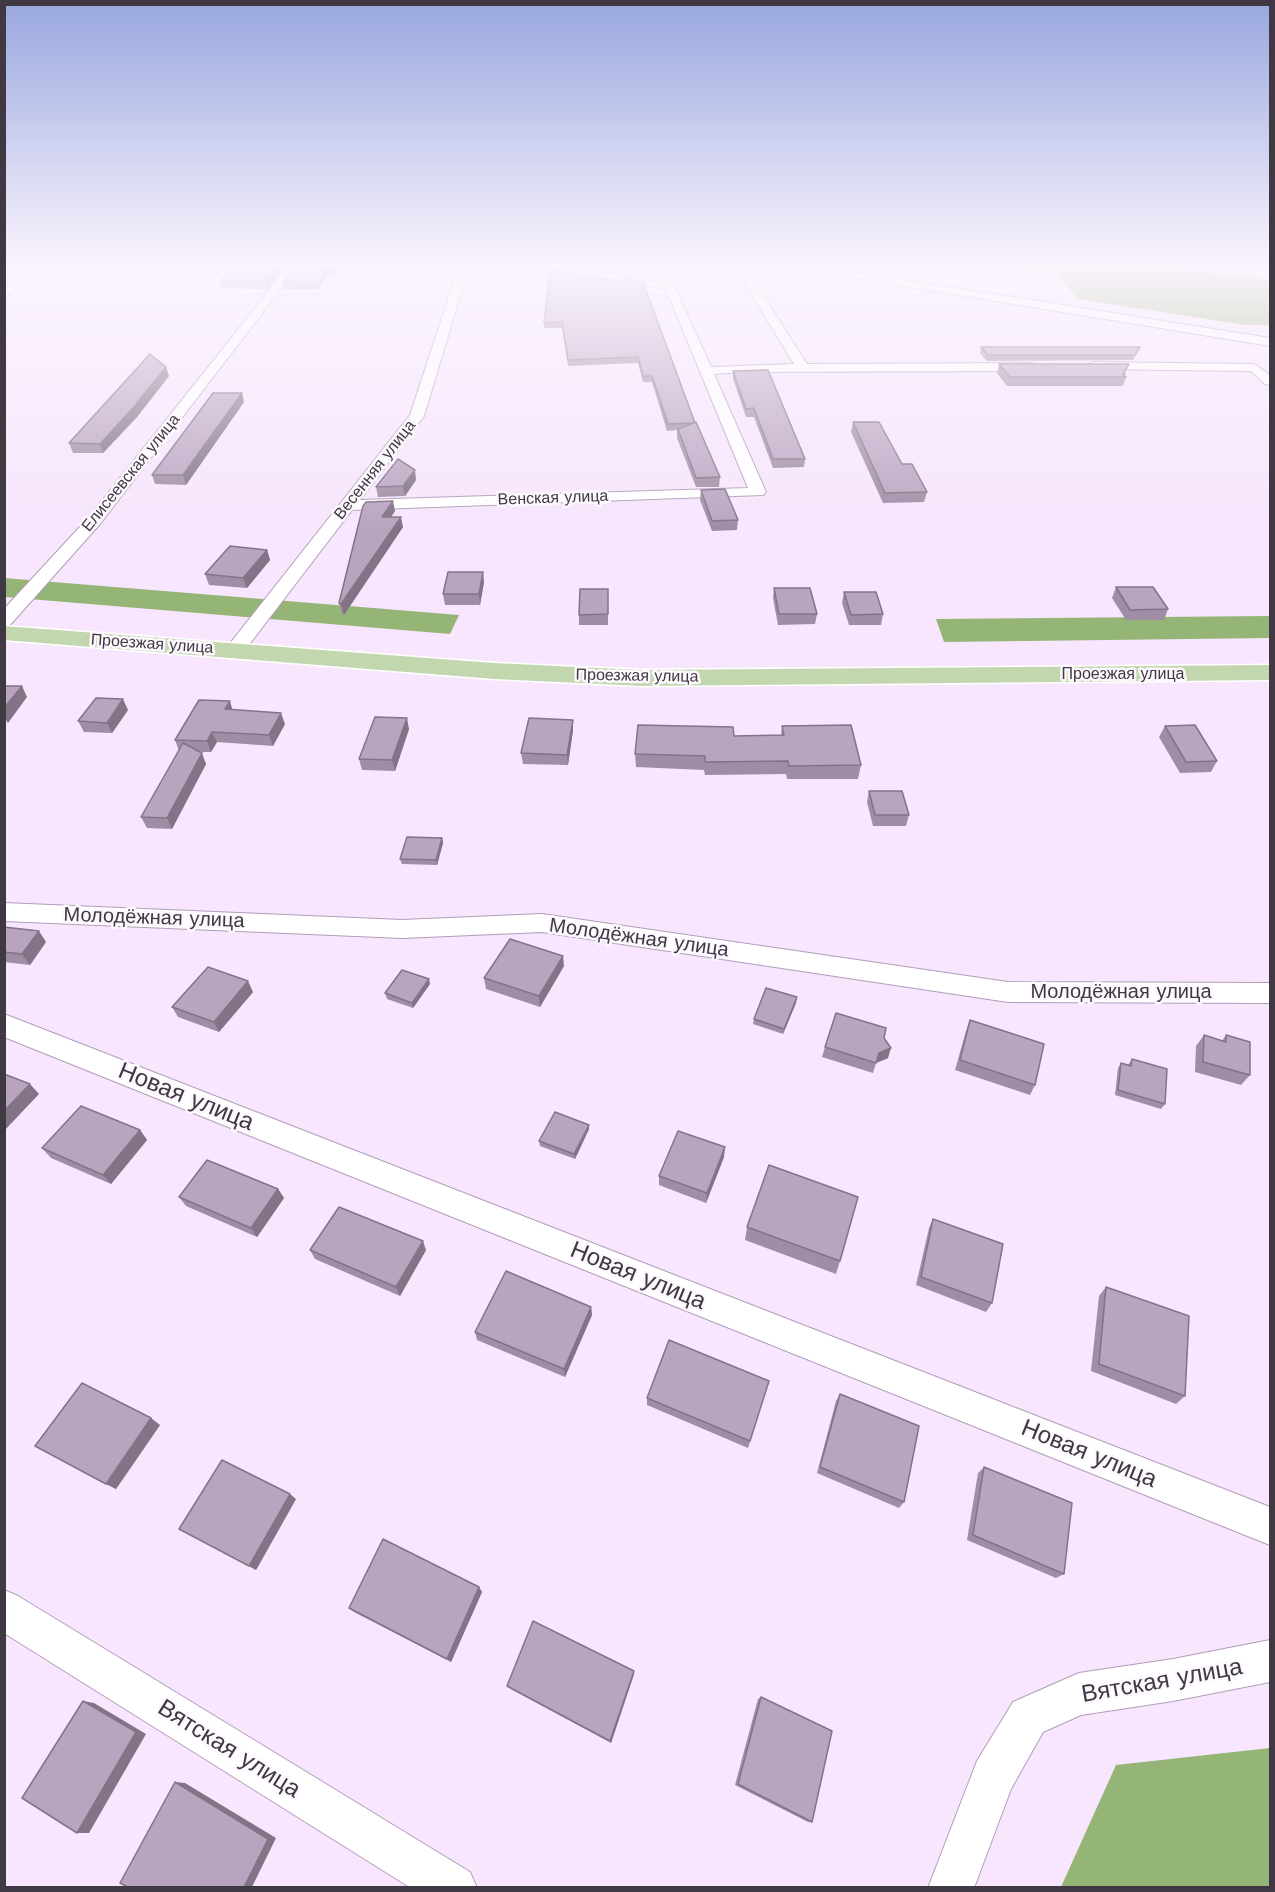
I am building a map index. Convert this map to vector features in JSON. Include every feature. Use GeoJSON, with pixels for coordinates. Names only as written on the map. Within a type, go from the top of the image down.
{"type":"FeatureCollection","features":[{"type":"Feature","properties":{"kind":"main road","name":"Проезжая улица"},"geometry":{"type":"LineString","coordinates":[[4,633],[494,671],[642,678],[1270,673]]}},
{"type":"Feature","properties":{"kind":"street","name":"Елисеевская улица"},"geometry":{"type":"LineString","coordinates":[[4,621],[94,521],[227,351]]}},
{"type":"Feature","properties":{"kind":"street","name":"Весенняя улица"},"geometry":{"type":"LineString","coordinates":[[235,651],[417,416],[437,351]]}},
{"type":"Feature","properties":{"kind":"street"},"geometry":{"type":"LineString","coordinates":[[698,351],[707,371],[1041,366]]}},
{"type":"Feature","properties":{"kind":"street"},"geometry":{"type":"LineString","coordinates":[[793,351],[803,368]]}},
{"type":"Feature","properties":{"kind":"street"},"geometry":{"type":"LineString","coordinates":[[1076,366],[1231,366],[1254,368],[1270,381]]}},
{"type":"Feature","properties":{"kind":"street","name":"Венская улица"},"geometry":{"type":"LineString","coordinates":[[348,505],[758,492],[707,371]]}},
{"type":"Feature","properties":{"kind":"street","name":"Молодёжная улица"},"geometry":{"type":"LineString","coordinates":[[4,912],[402,929],[542,923],[1008,992],[1270,993]]}},
{"type":"Feature","properties":{"kind":"street","name":"Новая улица"},"geometry":{"type":"LineString","coordinates":[[4,1025],[1270,1526]]}},
{"type":"Feature","properties":{"kind":"street","name":"Вятская улица"},"geometry":{"type":"LineString","coordinates":[[4,1610],[454,1887]]}},
{"type":"Feature","properties":{"kind":"street","name":"Вятская улица"},"geometry":{"type":"LineString","coordinates":[[951,1887],[993,1777],[1028,1717],[1079,1694],[1173,1680],[1270,1661]]}},
{"type":"Feature","properties":{"kind":"green space"},"geometry":{"type":"Polygon","coordinates":[[[4,578],[459,615],[450,634],[5,597],[4,578]]]}},
{"type":"Feature","properties":{"kind":"green space"},"geometry":{"type":"Polygon","coordinates":[[[1270,616],[1270,638],[944,642],[936,619],[1270,616]]]}},
{"type":"Feature","properties":{"kind":"green space"},"geometry":{"type":"Polygon","coordinates":[[[1270,1748],[1270,1887],[1061,1887],[1116,1765],[1270,1748]]]}},
{"type":"Feature","properties":{"kind":"building"},"geometry":{"type":"Polygon","coordinates":[[[567,351],[669,351],[695,423],[668,424],[652,376],[643,376],[638,357],[568,360],[567,351]]]}},
{"type":"Feature","properties":{"kind":"building"},"geometry":{"type":"Polygon","coordinates":[[[985,351],[1137,351],[1135,355],[988,355],[985,351]]]}},
{"type":"Feature","properties":{"kind":"building"},"geometry":{"type":"Polygon","coordinates":[[[150,354],[166,367],[133,408],[100,444],[69,443],[150,354]]]}},
{"type":"Feature","properties":{"kind":"building"},"geometry":{"type":"Polygon","coordinates":[[[999,364],[1129,364],[1123,374],[1126,377],[1010,377],[999,364]]]}},
{"type":"Feature","properties":{"kind":"building"},"geometry":{"type":"Polygon","coordinates":[[[768,370],[805,459],[773,459],[754,408],[746,409],[733,371],[768,370]]]}},
{"type":"Feature","properties":{"kind":"building"},"geometry":{"type":"Polygon","coordinates":[[[213,393],[242,393],[183,475],[152,475],[213,393]]]}},
{"type":"Feature","properties":{"kind":"building"},"geometry":{"type":"Polygon","coordinates":[[[696,422],[720,477],[696,478],[678,429],[696,422]]]}},
{"type":"Feature","properties":{"kind":"building"},"geometry":{"type":"Polygon","coordinates":[[[853,422],[879,422],[902,464],[912,464],[927,492],[885,493],[853,422]]]}},
{"type":"Feature","properties":{"kind":"building"},"geometry":{"type":"Polygon","coordinates":[[[398,459],[415,470],[403,486],[376,487],[398,459]]]}},
{"type":"Feature","properties":{"kind":"building"},"geometry":{"type":"Polygon","coordinates":[[[725,489],[738,520],[712,521],[701,490],[725,489]]]}},
{"type":"Feature","properties":{"kind":"building"},"geometry":{"type":"Polygon","coordinates":[[[393,501],[382,517],[401,517],[341,604],[339,603],[363,506],[366,502],[393,501]]]}},
{"type":"Feature","properties":{"kind":"building"},"geometry":{"type":"Polygon","coordinates":[[[230,546],[267,550],[243,578],[205,574],[230,546]]]}},
{"type":"Feature","properties":{"kind":"building"},"geometry":{"type":"Polygon","coordinates":[[[448,572],[483,572],[479,594],[443,594],[448,572]]]}},
{"type":"Feature","properties":{"kind":"building"},"geometry":{"type":"Polygon","coordinates":[[[1116,587],[1153,587],[1168,609],[1130,610],[1116,587]]]}},
{"type":"Feature","properties":{"kind":"building"},"geometry":{"type":"Polygon","coordinates":[[[774,588],[810,588],[817,614],[779,614],[774,588]]]}},
{"type":"Feature","properties":{"kind":"building"},"geometry":{"type":"Polygon","coordinates":[[[580,589],[608,589],[608,614],[579,615],[580,589]]]}},
{"type":"Feature","properties":{"kind":"building"},"geometry":{"type":"Polygon","coordinates":[[[844,592],[876,592],[883,614],[851,615],[844,592]]]}},
{"type":"Feature","properties":{"kind":"building"},"geometry":{"type":"Polygon","coordinates":[[[4,686],[22,686],[4,708],[4,686]]]}},
{"type":"Feature","properties":{"kind":"building"},"geometry":{"type":"Polygon","coordinates":[[[96,698],[123,699],[107,723],[78,721],[96,698]]]}},
{"type":"Feature","properties":{"kind":"building"},"geometry":{"type":"Polygon","coordinates":[[[199,700],[230,701],[225,709],[281,713],[269,735],[212,732],[207,741],[175,740],[199,700]]]}},
{"type":"Feature","properties":{"kind":"building"},"geometry":{"type":"Polygon","coordinates":[[[375,717],[407,718],[392,760],[359,759],[375,717]]]}},
{"type":"Feature","properties":{"kind":"building"},"geometry":{"type":"Polygon","coordinates":[[[529,718],[573,720],[567,755],[521,753],[529,718]]]}},
{"type":"Feature","properties":{"kind":"building"},"geometry":{"type":"Polygon","coordinates":[[[638,725],[733,727],[734,736],[784,735],[782,726],[851,725],[861,765],[789,766],[788,761],[705,762],[705,756],[635,754],[638,725]]]}},
{"type":"Feature","properties":{"kind":"building"},"geometry":{"type":"Polygon","coordinates":[[[1195,725],[1217,761],[1186,762],[1165,726],[1195,725]]]}},
{"type":"Feature","properties":{"kind":"building"},"geometry":{"type":"Polygon","coordinates":[[[183,743],[202,753],[167,818],[141,817],[183,743]]]}},
{"type":"Feature","properties":{"kind":"building"},"geometry":{"type":"Polygon","coordinates":[[[869,791],[902,791],[909,815],[875,815],[869,791]]]}},
{"type":"Feature","properties":{"kind":"building"},"geometry":{"type":"Polygon","coordinates":[[[407,837],[442,838],[436,860],[400,859],[407,837]]]}},
{"type":"Feature","properties":{"kind":"building"},"geometry":{"type":"Polygon","coordinates":[[[4,927],[39,931],[22,954],[4,952],[4,927]]]}},
{"type":"Feature","properties":{"kind":"building"},"geometry":{"type":"Polygon","coordinates":[[[510,939],[563,956],[539,996],[484,978],[510,939]]]}},
{"type":"Feature","properties":{"kind":"building"},"geometry":{"type":"Polygon","coordinates":[[[208,967],[248,981],[214,1022],[172,1007],[208,967]]]}},
{"type":"Feature","properties":{"kind":"building"},"geometry":{"type":"Polygon","coordinates":[[[402,970],[429,979],[412,1003],[385,993],[402,970]]]}},
{"type":"Feature","properties":{"kind":"building"},"geometry":{"type":"Polygon","coordinates":[[[766,988],[797,997],[784,1029],[754,1019],[766,988]]]}},
{"type":"Feature","properties":{"kind":"building"},"geometry":{"type":"Polygon","coordinates":[[[836,1013],[886,1028],[884,1038],[891,1048],[879,1053],[876,1063],[825,1047],[836,1013]]]}},
{"type":"Feature","properties":{"kind":"building"},"geometry":{"type":"Polygon","coordinates":[[[970,1020],[1044,1044],[1035,1085],[960,1060],[970,1020]]]}},
{"type":"Feature","properties":{"kind":"building"},"geometry":{"type":"Polygon","coordinates":[[[1204,1035],[1226,1042],[1226,1035],[1250,1042],[1250,1075],[1203,1062],[1204,1035]]]}},
{"type":"Feature","properties":{"kind":"building"},"geometry":{"type":"Polygon","coordinates":[[[1132,1059],[1167,1069],[1165,1104],[1118,1090],[1121,1063],[1131,1066],[1132,1059]]]}},
{"type":"Feature","properties":{"kind":"building"},"geometry":{"type":"Polygon","coordinates":[[[4,1074],[30,1084],[4,1111],[4,1074]]]}},
{"type":"Feature","properties":{"kind":"building"},"geometry":{"type":"Polygon","coordinates":[[[81,1106],[140,1130],[103,1175],[42,1148],[81,1106]]]}},
{"type":"Feature","properties":{"kind":"building"},"geometry":{"type":"Polygon","coordinates":[[[555,1112],[589,1125],[574,1154],[539,1141],[555,1112]]]}},
{"type":"Feature","properties":{"kind":"building"},"geometry":{"type":"Polygon","coordinates":[[[678,1131],[725,1147],[707,1193],[659,1176],[678,1131]]]}},
{"type":"Feature","properties":{"kind":"building"},"geometry":{"type":"Polygon","coordinates":[[[207,1160],[278,1189],[251,1228],[179,1197],[207,1160]]]}},
{"type":"Feature","properties":{"kind":"building"},"geometry":{"type":"Polygon","coordinates":[[[769,1165],[858,1197],[840,1261],[747,1227],[769,1165]]]}},
{"type":"Feature","properties":{"kind":"building"},"geometry":{"type":"Polygon","coordinates":[[[339,1207],[423,1241],[396,1287],[310,1250],[339,1207]]]}},
{"type":"Feature","properties":{"kind":"building"},"geometry":{"type":"Polygon","coordinates":[[[933,1219],[1003,1244],[992,1303],[921,1277],[933,1219]]]}},
{"type":"Feature","properties":{"kind":"building"},"geometry":{"type":"Polygon","coordinates":[[[506,1271],[591,1307],[564,1369],[475,1332],[506,1271]]]}},
{"type":"Feature","properties":{"kind":"building"},"geometry":{"type":"Polygon","coordinates":[[[1106,1287],[1189,1316],[1185,1396],[1099,1364],[1106,1287]]]}},
{"type":"Feature","properties":{"kind":"building"},"geometry":{"type":"Polygon","coordinates":[[[669,1340],[769,1381],[750,1441],[647,1398],[669,1340]]]}},
{"type":"Feature","properties":{"kind":"building"},"geometry":{"type":"Polygon","coordinates":[[[82,1383],[151,1418],[106,1484],[35,1446],[82,1383]]]}},
{"type":"Feature","properties":{"kind":"building"},"geometry":{"type":"Polygon","coordinates":[[[840,1394],[919,1426],[904,1502],[820,1467],[840,1394]]]}},
{"type":"Feature","properties":{"kind":"building"},"geometry":{"type":"Polygon","coordinates":[[[222,1460],[290,1494],[249,1566],[179,1529],[222,1460]]]}},
{"type":"Feature","properties":{"kind":"building"},"geometry":{"type":"Polygon","coordinates":[[[984,1467],[1072,1503],[1064,1574],[973,1535],[984,1467]]]}},
{"type":"Feature","properties":{"kind":"building"},"geometry":{"type":"Polygon","coordinates":[[[383,1539],[479,1587],[447,1659],[349,1608],[383,1539]]]}},
{"type":"Feature","properties":{"kind":"building"},"geometry":{"type":"Polygon","coordinates":[[[533,1621],[634,1671],[610,1741],[507,1686],[533,1621]]]}},
{"type":"Feature","properties":{"kind":"building"},"geometry":{"type":"Polygon","coordinates":[[[761,1697],[832,1731],[812,1822],[738,1784],[761,1697]]]}},
{"type":"Feature","properties":{"kind":"building"},"geometry":{"type":"Polygon","coordinates":[[[83,1701],[136,1732],[77,1833],[22,1798],[83,1701]]]}},
{"type":"Feature","properties":{"kind":"building"},"geometry":{"type":"Polygon","coordinates":[[[175,1782],[268,1839],[244,1887],[128,1887],[120,1883],[175,1782]]]}}]}
